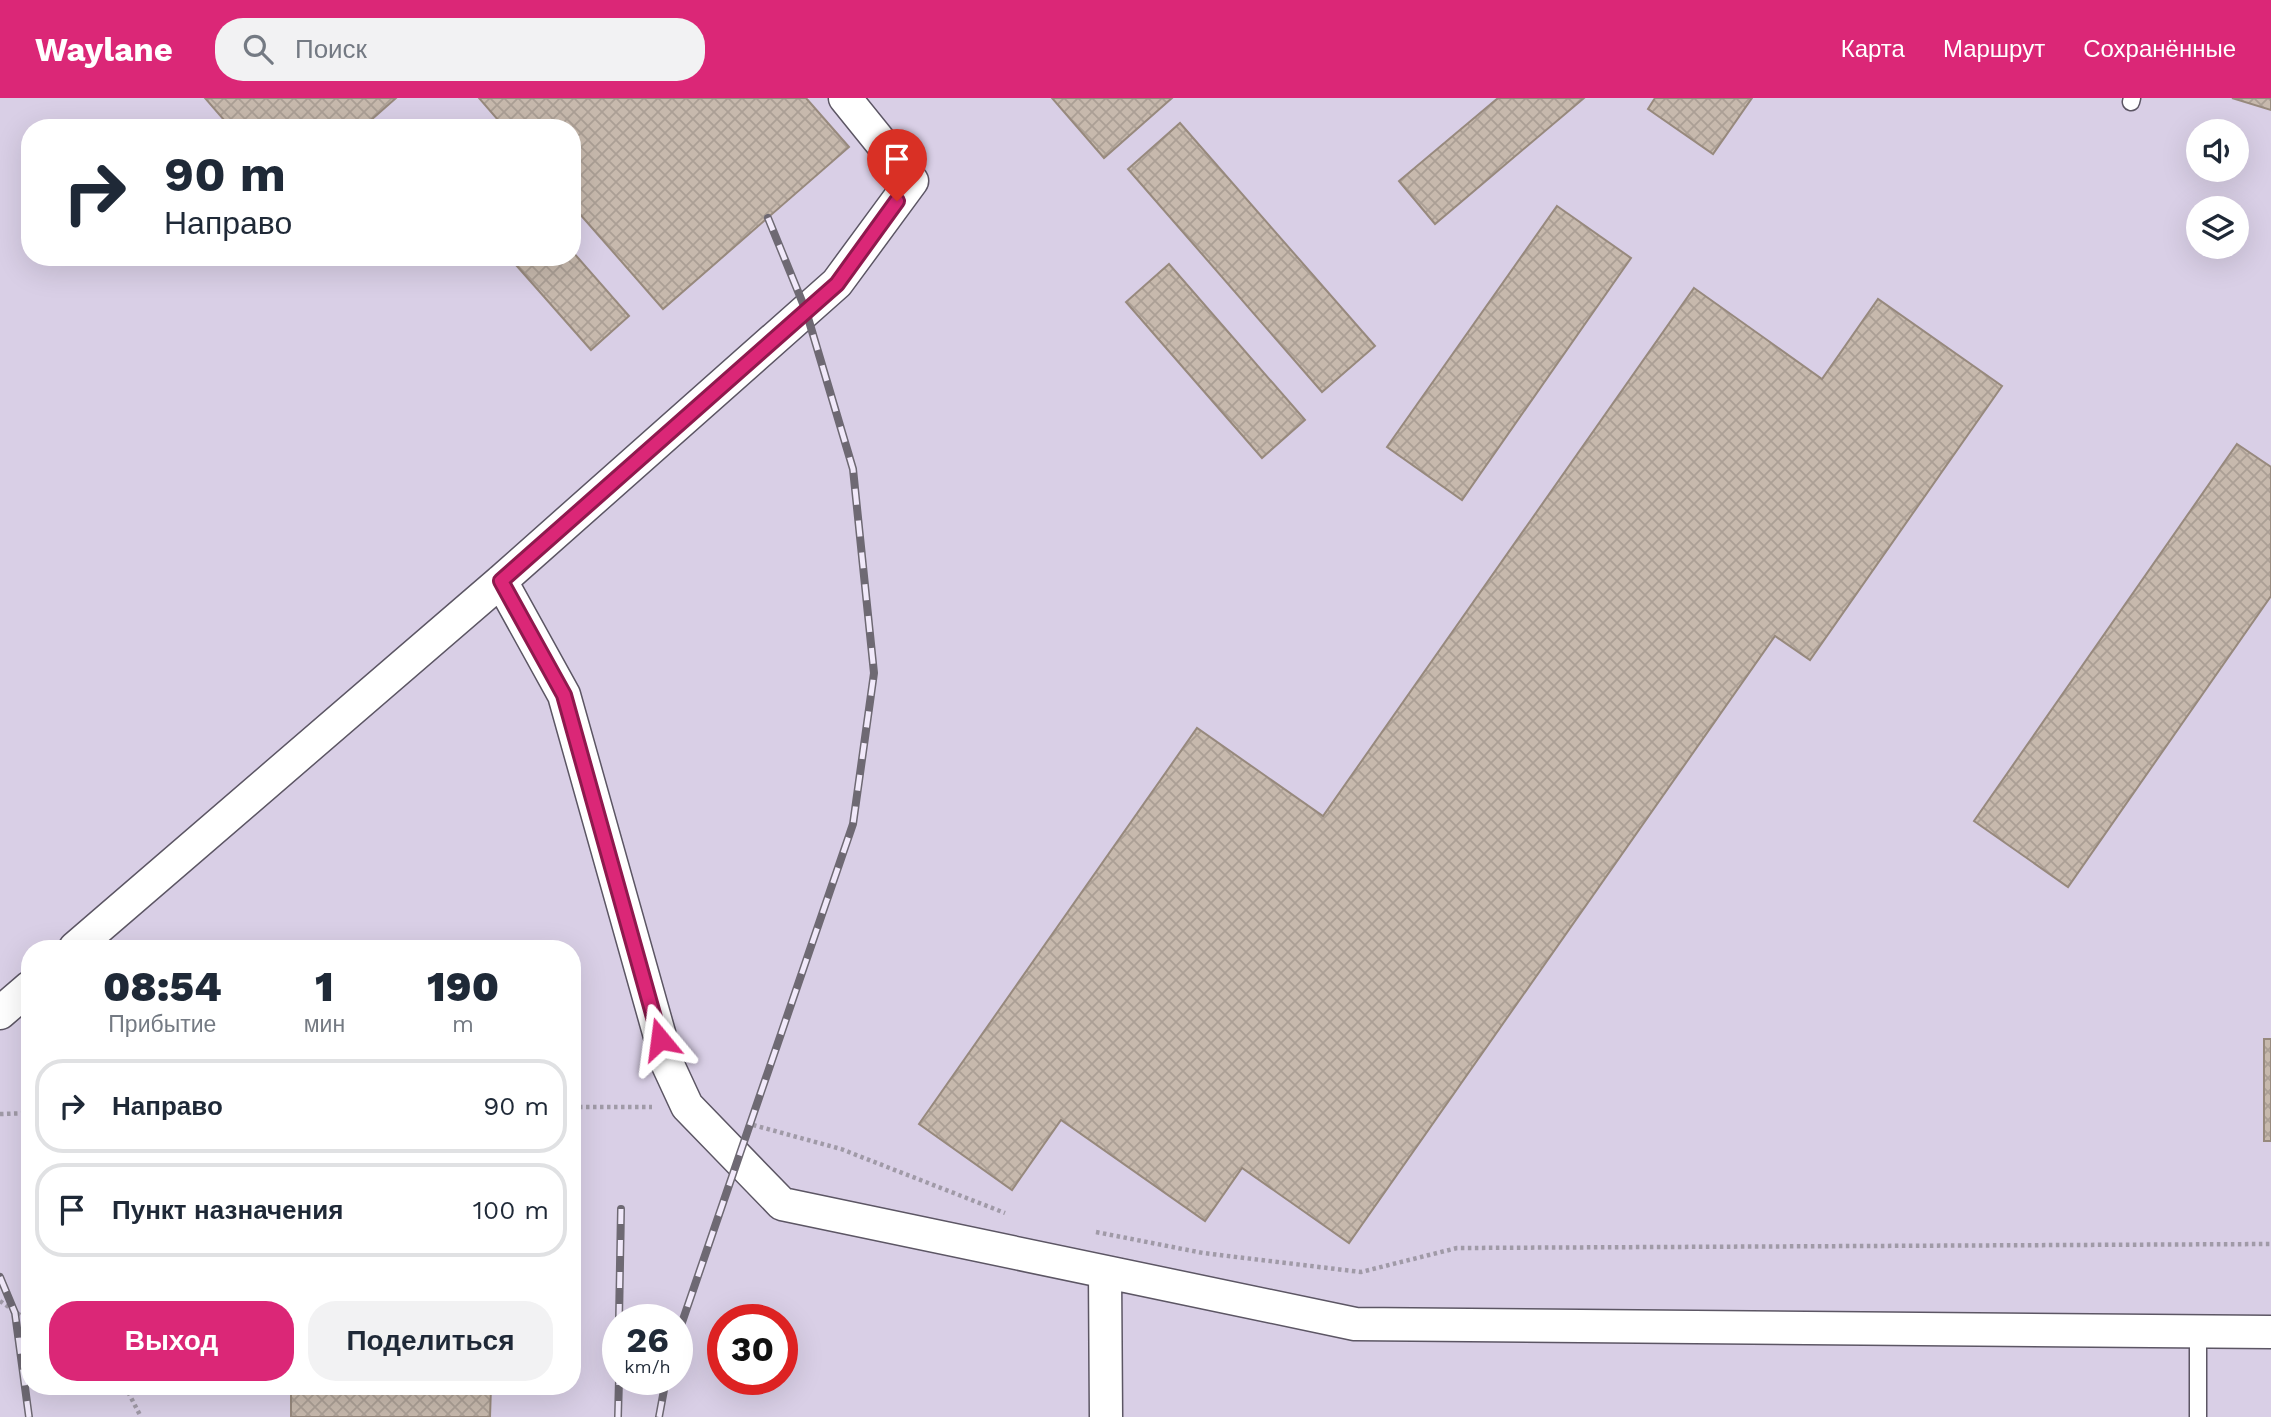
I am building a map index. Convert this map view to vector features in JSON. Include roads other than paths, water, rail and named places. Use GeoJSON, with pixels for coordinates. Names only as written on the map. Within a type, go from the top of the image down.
{"type":"FeatureCollection","features":[{"type":"Feature","properties":{"kind":"street"},"geometry":{"type":"LineString","coordinates":[[84,940],[501,581],[837,284],[912,181],[845,98]]}},
{"type":"Feature","properties":{"kind":"street"},"geometry":{"type":"LineString","coordinates":[[501,581],[564,695],[668,1065],[687,1106],[782,1204],[1355,1324],[2271,1332]]}},
{"type":"Feature","properties":{"kind":"street"},"geometry":{"type":"LineString","coordinates":[[0,1013],[21,996]]}},
{"type":"Feature","properties":{"kind":"street"},"geometry":{"type":"LineString","coordinates":[[1105,1272],[1106,1417]]}},
{"type":"Feature","properties":{"kind":"lane"},"geometry":{"type":"LineString","coordinates":[[2198,1417],[2199,1331]]}},
{"type":"Feature","properties":{"kind":"railway"},"geometry":{"type":"LineString","coordinates":[[688,1304],[853,824],[874,673],[853,469],[806,311],[768,218]]}},
{"type":"Feature","properties":{"kind":"railway"},"geometry":{"type":"LineString","coordinates":[[619,1304],[621,1209]]}},
{"type":"Feature","properties":{"kind":"railway"},"geometry":{"type":"LineString","coordinates":[[0,1277],[15,1313],[21,1358]]}},
{"type":"Feature","properties":{"kind":"railway"},"geometry":{"type":"LineString","coordinates":[[26,1395],[29,1417]]}},
{"type":"Feature","properties":{"kind":"railway"},"geometry":{"type":"LineString","coordinates":[[618,1417],[619,1395]]}},
{"type":"Feature","properties":{"kind":"railway"},"geometry":{"type":"LineString","coordinates":[[659,1417],[663,1395]]}}]}
